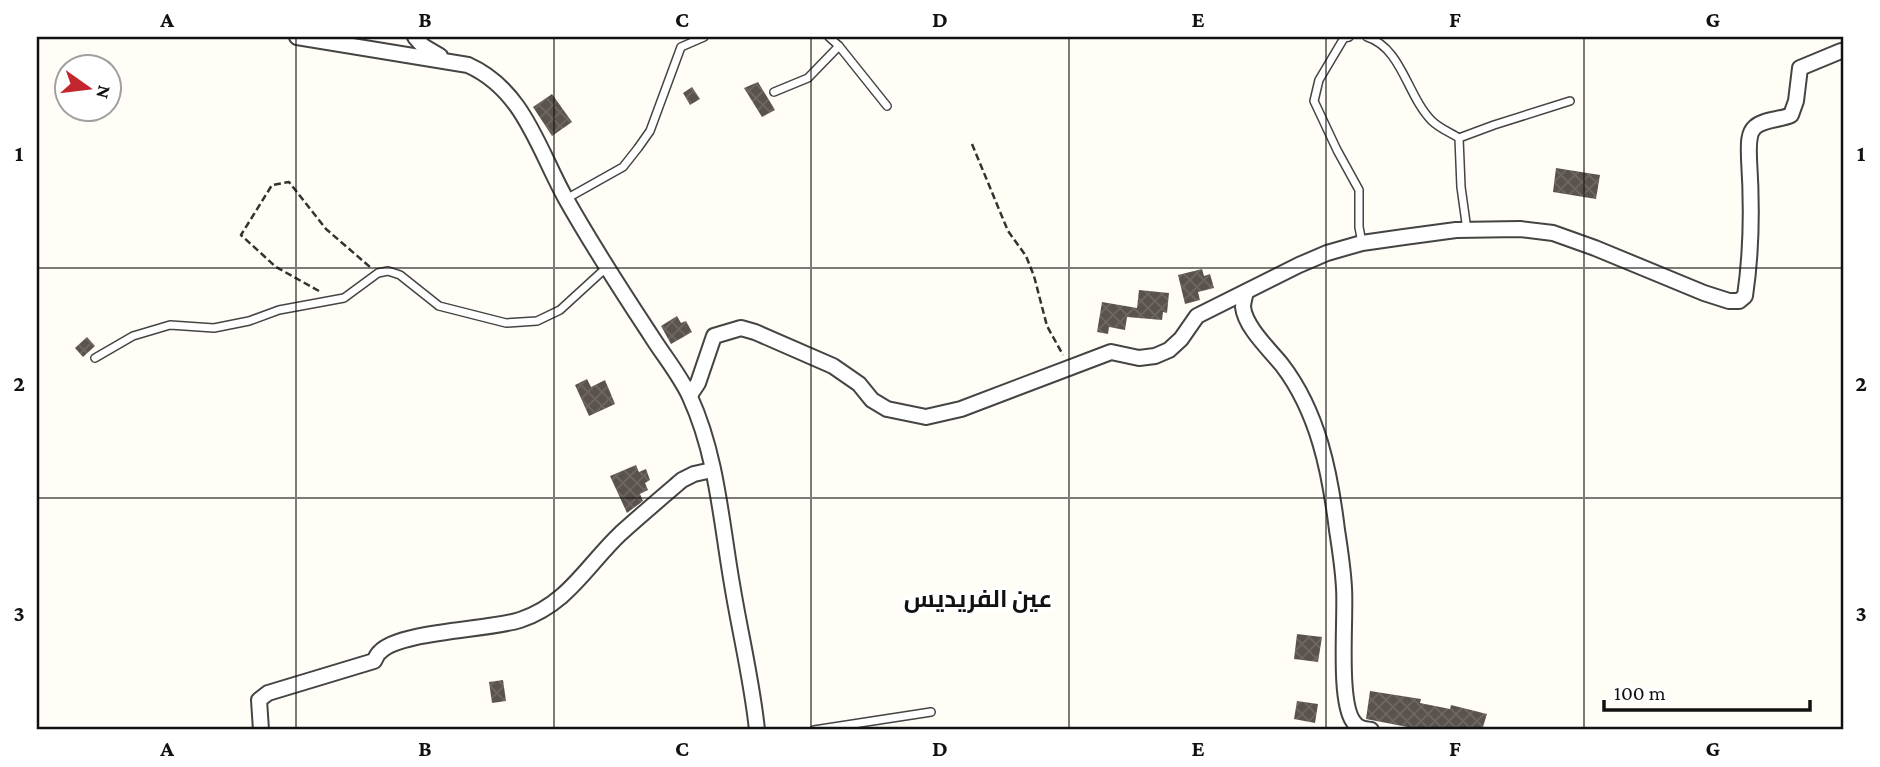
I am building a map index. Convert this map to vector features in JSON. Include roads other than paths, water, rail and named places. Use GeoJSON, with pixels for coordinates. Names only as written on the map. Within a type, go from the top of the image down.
{"type":"FeatureCollection","features":[{"type":"Feature","properties":{"kind":"street"},"geometry":{"type":"LineString","coordinates":[[297,37],[468,65],[485,72],[504,88],[530,125],[566,198],[690,396],[707,445],[752,682],[757,730]]}},
{"type":"Feature","properties":{"kind":"street"},"geometry":{"type":"LineString","coordinates":[[415,37],[423,46],[447,60]]}},
{"type":"Feature","properties":{"kind":"street"},"geometry":{"type":"LineString","coordinates":[[690,396],[698,383],[714,335],[741,328],[834,366],[859,384],[872,400],[887,409],[926,417],[961,409],[1111,352],[1139,358],[1169,350],[1181,339],[1197,316],[1327,253],[1362,243],[1467,230],[1520,229],[1553,233],[1704,293],[1729,301],[1739,301],[1745,296],[1752,231],[1750,134],[1755,127],[1765,122],[1791,116],[1796,101],[1800,68],[1841,51]]}},
{"type":"Feature","properties":{"kind":"street"},"geometry":{"type":"LineString","coordinates":[[1246,292],[1243,308],[1262,342],[1283,366],[1302,396],[1316,429],[1328,470],[1345,590],[1345,689],[1351,720],[1361,729],[1371,730]]}},
{"type":"Feature","properties":{"kind":"street"},"geometry":{"type":"LineString","coordinates":[[261,730],[258,705],[262,696],[268,693],[374,661],[385,648],[411,639],[520,620],[566,595],[619,535],[682,480],[712,470]]}},
{"type":"Feature","properties":{"kind":"lane"},"geometry":{"type":"LineString","coordinates":[[566,198],[623,167],[650,131],[681,47],[704,37]]}},
{"type":"Feature","properties":{"kind":"lane"},"geometry":{"type":"LineString","coordinates":[[829,37],[887,106]]}},
{"type":"Feature","properties":{"kind":"lane"},"geometry":{"type":"LineString","coordinates":[[1349,37],[1344,38],[1319,80],[1314,101],[1359,190],[1362,243]]}},
{"type":"Feature","properties":{"kind":"lane"},"geometry":{"type":"LineString","coordinates":[[1367,37],[1380,41],[1432,121],[1459,138]]}},
{"type":"Feature","properties":{"kind":"lane"},"geometry":{"type":"LineString","coordinates":[[774,92],[808,78],[839,46]]}},
{"type":"Feature","properties":{"kind":"lane"},"geometry":{"type":"LineString","coordinates":[[1459,138],[1570,101]]}},
{"type":"Feature","properties":{"kind":"lane"},"geometry":{"type":"LineString","coordinates":[[1459,138],[1461,187],[1467,230]]}},
{"type":"Feature","properties":{"kind":"lane"},"geometry":{"type":"LineString","coordinates":[[94,358],[133,336],[170,325],[214,328],[249,321],[279,310],[344,298],[378,274],[388,271],[400,275],[439,306],[506,323],[537,321],[560,310],[607,267]]}},
{"type":"Feature","properties":{"kind":"lane"},"geometry":{"type":"LineString","coordinates":[[814,730],[931,712]]}},
{"type":"Feature","properties":{"kind":"district","name":"عين الفريديس"},"geometry":{"type":"Point","coordinates":[978,598]}}]}
